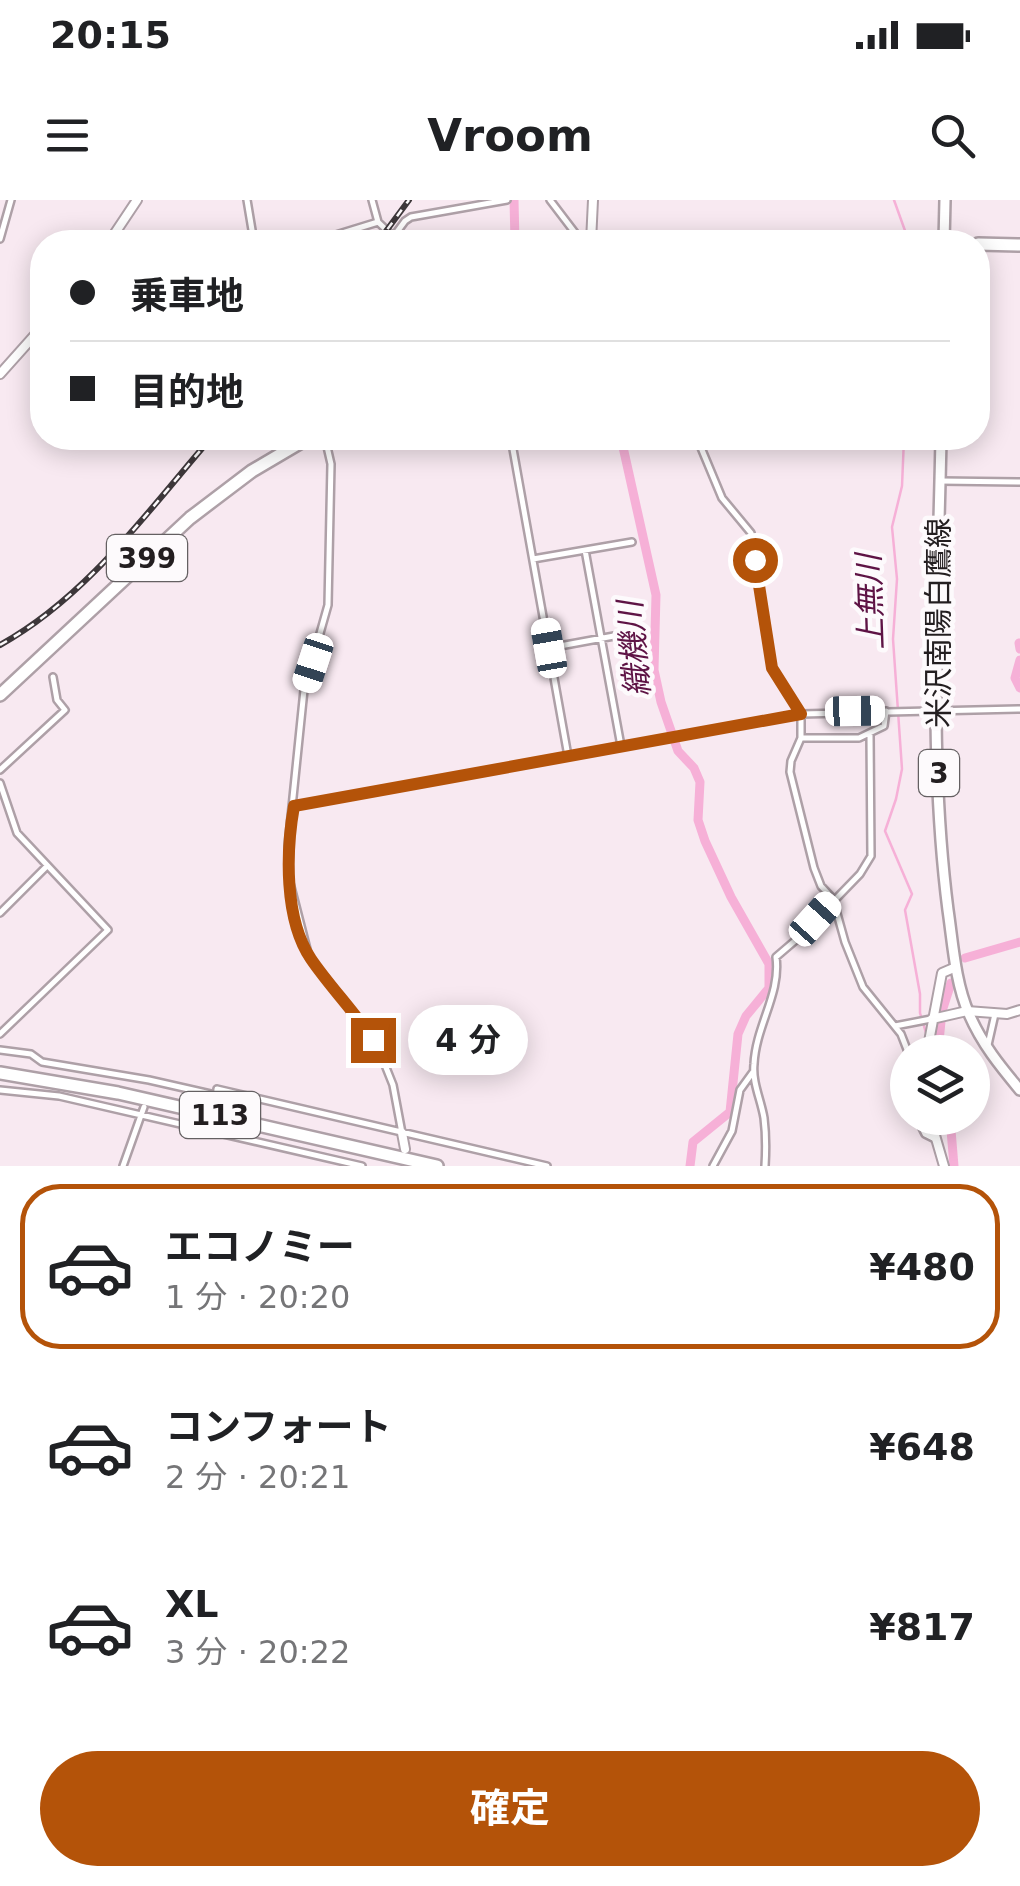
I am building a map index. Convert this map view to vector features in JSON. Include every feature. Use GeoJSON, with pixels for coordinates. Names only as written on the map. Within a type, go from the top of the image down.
{"type":"FeatureCollection","features":[{"type":"Feature","properties":{"kind":"highway"},"geometry":{"type":"LineString","coordinates":[[990,244],[1020,245]]}},
{"type":"Feature","properties":{"kind":"highway","name":"399"},"geometry":{"type":"LineString","coordinates":[[0,696],[190,518],[252,471],[288,450]]}},
{"type":"Feature","properties":{"kind":"highway","name":"113"},"geometry":{"type":"LineString","coordinates":[[0,1073],[133,1096],[437,1166]]}},
{"type":"Feature","properties":{"kind":"main road"},"geometry":{"type":"LineString","coordinates":[[944,230],[945,200]]}},
{"type":"Feature","properties":{"kind":"main road","name":"米沢南陽白鷹線"},"geometry":{"type":"LineString","coordinates":[[941,450],[937,710],[941,854],[956,967],[967,1011],[979,1035]]}},
{"type":"Feature","properties":{"kind":"main road","name":"米沢南陽白鷹線"},"geometry":{"type":"LineString","coordinates":[[990,1054],[1020,1090]]}},
{"type":"Feature","properties":{"kind":"street"},"geometry":{"type":"LineString","coordinates":[[0,239],[10,200]]}},
{"type":"Feature","properties":{"kind":"street"},"geometry":{"type":"LineString","coordinates":[[116,230],[137,200]]}},
{"type":"Feature","properties":{"kind":"street"},"geometry":{"type":"LineString","coordinates":[[247,200],[252,230]]}},
{"type":"Feature","properties":{"kind":"street"},"geometry":{"type":"LineString","coordinates":[[372,200],[378,222],[387,230]]}},
{"type":"Feature","properties":{"kind":"street"},"geometry":{"type":"LineString","coordinates":[[401,230],[411,217],[507,200]]}},
{"type":"Feature","properties":{"kind":"street"},"geometry":{"type":"LineString","coordinates":[[550,200],[573,230]]}},
{"type":"Feature","properties":{"kind":"street"},"geometry":{"type":"LineString","coordinates":[[592,230],[593,200]]}},
{"type":"Feature","properties":{"kind":"street"},"geometry":{"type":"LineString","coordinates":[[352,230],[378,222]]}},
{"type":"Feature","properties":{"kind":"street"},"geometry":{"type":"LineString","coordinates":[[0,374],[30,340]]}},
{"type":"Feature","properties":{"kind":"street"},"geometry":{"type":"LineString","coordinates":[[327,450],[331,464],[328,605],[304,690],[287,864],[302,939],[309,956],[363,1024],[381,1055],[393,1085],[404,1149]]}},
{"type":"Feature","properties":{"kind":"street"},"geometry":{"type":"LineString","coordinates":[[513,450],[568,756]]}},
{"type":"Feature","properties":{"kind":"street"},"geometry":{"type":"LineString","coordinates":[[702,450],[722,498],[751,533],[772,668],[801,714],[801,738],[791,761],[792,785],[814,868],[821,886],[833,899],[863,986],[900,1035]]}},
{"type":"Feature","properties":{"kind":"street"},"geometry":{"type":"LineString","coordinates":[[940,481],[1020,482]]}},
{"type":"Feature","properties":{"kind":"street"},"geometry":{"type":"LineString","coordinates":[[533,559],[632,542]]}},
{"type":"Feature","properties":{"kind":"street"},"geometry":{"type":"LineString","coordinates":[[586,550],[621,746]]}},
{"type":"Feature","properties":{"kind":"street"},"geometry":{"type":"LineString","coordinates":[[549,648],[642,631]]}},
{"type":"Feature","properties":{"kind":"street"},"geometry":{"type":"LineString","coordinates":[[0,770],[65,710],[57,700],[53,677]]}},
{"type":"Feature","properties":{"kind":"street"},"geometry":{"type":"LineString","coordinates":[[294,806],[801,714],[1020,709]]}},
{"type":"Feature","properties":{"kind":"street"},"geometry":{"type":"LineString","coordinates":[[801,738],[870,735],[884,726],[886,710]]}},
{"type":"Feature","properties":{"kind":"street"},"geometry":{"type":"LineString","coordinates":[[766,1166],[764,1121],[753,1072],[757,1036],[776,983],[776,956],[798,939],[860,874],[871,856],[870,735]]}},
{"type":"Feature","properties":{"kind":"street"},"geometry":{"type":"LineString","coordinates":[[0,783],[16,834],[108,930],[0,1034]]}},
{"type":"Feature","properties":{"kind":"street"},"geometry":{"type":"LineString","coordinates":[[0,913],[45,868]]}},
{"type":"Feature","properties":{"kind":"street"},"geometry":{"type":"LineString","coordinates":[[928,1035],[942,973],[956,967]]}},
{"type":"Feature","properties":{"kind":"street"},"geometry":{"type":"LineString","coordinates":[[895,1026],[967,1011],[996,1014],[1020,1010]]}},
{"type":"Feature","properties":{"kind":"street"},"geometry":{"type":"LineString","coordinates":[[990,1035],[996,1014]]}},
{"type":"Feature","properties":{"kind":"street"},"geometry":{"type":"LineString","coordinates":[[0,1050],[31,1054],[42,1062],[216,1095]]}},
{"type":"Feature","properties":{"kind":"street"},"geometry":{"type":"LineString","coordinates":[[713,1166],[732,1132],[740,1090],[753,1072]]}},
{"type":"Feature","properties":{"kind":"street"},"geometry":{"type":"LineString","coordinates":[[146,1090],[149,1080]]}},
{"type":"Feature","properties":{"kind":"street"},"geometry":{"type":"LineString","coordinates":[[216,1105],[217,1089],[547,1166]]}},
{"type":"Feature","properties":{"kind":"street"},"geometry":{"type":"LineString","coordinates":[[0,1090],[58,1096],[362,1166]]}},
{"type":"Feature","properties":{"kind":"street"},"geometry":{"type":"LineString","coordinates":[[123,1166],[144,1108]]}},
{"type":"Feature","properties":{"kind":"street"},"geometry":{"type":"LineString","coordinates":[[216,1124],[216,1133]]}},
{"type":"Feature","properties":{"kind":"street"},"geometry":{"type":"LineString","coordinates":[[927,1135],[936,1139]]}},
{"type":"Feature","properties":{"kind":"street"},"geometry":{"type":"LineString","coordinates":[[935,1135],[944,1166]]}},
{"type":"Feature","properties":{"kind":"waterway","name":"織機川"},"geometry":{"type":"LineString","coordinates":[[514,200],[515,230]]}},
{"type":"Feature","properties":{"kind":"waterway","name":"上無川"},"geometry":{"type":"LineString","coordinates":[[894,200],[905,230]]}},
{"type":"Feature","properties":{"kind":"waterway","name":"織機川"},"geometry":{"type":"LineString","coordinates":[[624,450],[656,595],[654,670],[661,702],[678,751],[694,768],[700,782],[698,820],[705,841],[769,964],[769,988],[746,1016],[738,1034],[730,1112],[693,1142],[690,1166]]}},
{"type":"Feature","properties":{"kind":"waterway","name":"上無川"},"geometry":{"type":"LineString","coordinates":[[904,450],[902,486],[892,527],[897,579],[893,639],[902,769],[885,831],[912,894],[905,910],[927,1035]]}},
{"type":"Feature","properties":{"kind":"waterway"},"geometry":{"type":"LineString","coordinates":[[1019,643],[1020,649]]}},
{"type":"Feature","properties":{"kind":"waterway"},"geometry":{"type":"LineString","coordinates":[[1020,660],[1015,678],[1020,688]]}},
{"type":"Feature","properties":{"kind":"waterway"},"geometry":{"type":"LineString","coordinates":[[965,958],[1020,942]]}},
{"type":"Feature","properties":{"kind":"waterway"},"geometry":{"type":"LineString","coordinates":[[940,1035],[951,983]]}},
{"type":"Feature","properties":{"kind":"waterway","name":"上無川"},"geometry":{"type":"LineString","coordinates":[[951,1135],[954,1166]]}},
{"type":"Feature","properties":{"kind":"railway"},"geometry":{"type":"LineString","coordinates":[[387,230],[409,200]]}},
{"type":"Feature","properties":{"kind":"railway"},"geometry":{"type":"LineString","coordinates":[[0,645],[61,603],[88,578],[201,450]]}},
{"type":"Feature","properties":{"kind":"route"},"geometry":{"type":"LineString","coordinates":[[373,1040],[309,956],[302,939],[287,864],[294,806],[801,714],[772,668],[755,560]]}}]}
